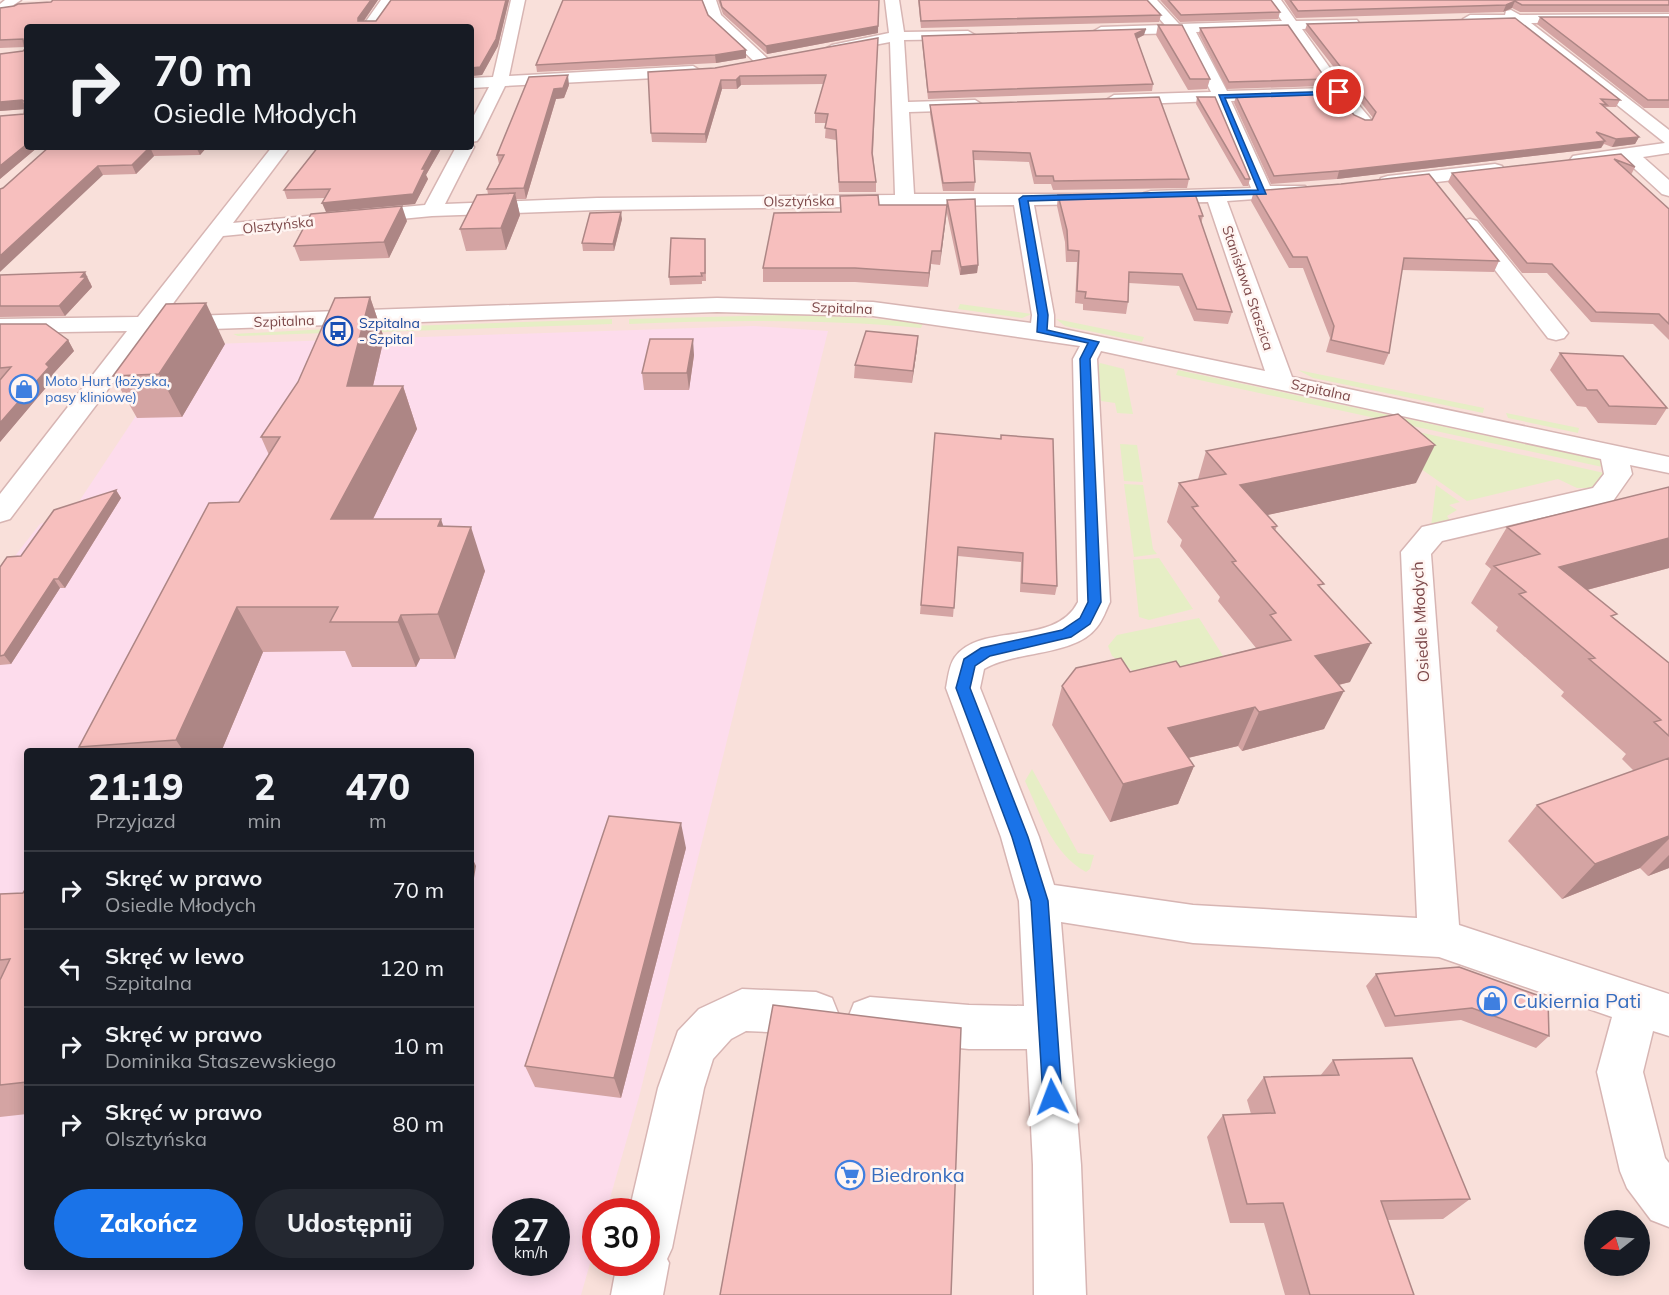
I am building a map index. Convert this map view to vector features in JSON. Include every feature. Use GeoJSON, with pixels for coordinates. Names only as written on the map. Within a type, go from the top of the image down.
{"type":"FeatureCollection","features":[{"type":"Feature","properties":{"kind":"street"},"geometry":{"type":"LineString","coordinates":[[0,10],[14,0]]}},
{"type":"Feature","properties":{"kind":"street"},"geometry":{"type":"LineString","coordinates":[[371,24],[388,0]]}},
{"type":"Feature","properties":{"kind":"street"},"geometry":{"type":"LineString","coordinates":[[474,131],[500,81],[518,0]]}},
{"type":"Feature","properties":{"kind":"street"},"geometry":{"type":"LineString","coordinates":[[710,0],[715,18],[768,61],[741,66]]}},
{"type":"Feature","properties":{"kind":"street"},"geometry":{"type":"LineString","coordinates":[[892,0],[897,36],[905,200]]}},
{"type":"Feature","properties":{"kind":"street"},"geometry":{"type":"LineString","coordinates":[[1150,0],[1181,29],[1221,96],[1263,193]]}},
{"type":"Feature","properties":{"kind":"street"},"geometry":{"type":"LineString","coordinates":[[1274,0],[1339,92],[1363,121]]}},
{"type":"Feature","properties":{"kind":"street"},"geometry":{"type":"LineString","coordinates":[[1501,6],[1669,139]]}},
{"type":"Feature","properties":{"kind":"street"},"geometry":{"type":"LineString","coordinates":[[1456,20],[1669,18]]}},
{"type":"Feature","properties":{"kind":"street"},"geometry":{"type":"LineString","coordinates":[[1083,32],[1362,22]]}},
{"type":"Feature","properties":{"kind":"street"},"geometry":{"type":"LineString","coordinates":[[819,52],[897,36],[978,34]]}},
{"type":"Feature","properties":{"kind":"street"},"geometry":{"type":"LineString","coordinates":[[474,82],[704,70]]}},
{"type":"Feature","properties":{"kind":"street"},"geometry":{"type":"LineString","coordinates":[[1103,100],[1339,92]]}},
{"type":"Feature","properties":{"kind":"street"},"geometry":{"type":"LineString","coordinates":[[899,107],[996,104]]}},
{"type":"Feature","properties":{"kind":"street"},"geometry":{"type":"LineString","coordinates":[[1559,162],[1669,148]]}},
{"type":"Feature","properties":{"kind":"street"},"geometry":{"type":"LineString","coordinates":[[0,513],[279,150]]}},
{"type":"Feature","properties":{"kind":"street"},"geometry":{"type":"LineString","coordinates":[[432,210],[463,150]]}},
{"type":"Feature","properties":{"kind":"street"},"geometry":{"type":"LineString","coordinates":[[1629,154],[1669,190]]}},
{"type":"Feature","properties":{"kind":"street"},"geometry":{"type":"LineString","coordinates":[[1373,183],[1513,168]]}},
{"type":"Feature","properties":{"kind":"street"},"geometry":{"type":"LineString","coordinates":[[1432,177],[1446,195]]}},
{"type":"Feature","properties":{"kind":"street","name":"Olsztyńska"},"geometry":{"type":"LineString","coordinates":[[215,231],[432,210],[597,204],[1216,196],[1316,189]]}},
{"type":"Feature","properties":{"kind":"street","name":"Stanisława Staszica"},"geometry":{"type":"LineString","coordinates":[[1216,196],[1281,381]]}},
{"type":"Feature","properties":{"kind":"street"},"geometry":{"type":"LineString","coordinates":[[1023,199],[1043,315],[1042,332]]}},
{"type":"Feature","properties":{"kind":"street"},"geometry":{"type":"LineString","coordinates":[[1461,214],[1556,333]]}},
{"type":"Feature","properties":{"kind":"street","name":"Szpitalna"},"geometry":{"type":"LineString","coordinates":[[0,326],[144,325],[717,305],[873,309],[1042,332],[1094,342],[1669,465]]}},
{"type":"Feature","properties":{"kind":"street"},"geometry":{"type":"LineString","coordinates":[[1060,1295],[1057,1165],[1040,901],[1020,837],[963,688],[968,663],[986,652],[1066,634],[1085,621],[1094,602],[1085,359],[1094,342]]}},
{"type":"Feature","properties":{"kind":"street","name":"Osiedle Młodych"},"geometry":{"type":"LineString","coordinates":[[1438,938],[1416,552],[1432,534],[1603,495],[1618,474],[1614,453]]}},
{"type":"Feature","properties":{"kind":"street"},"geometry":{"type":"LineString","coordinates":[[1040,901],[1193,924],[1438,938],[1653,1009],[1620,1072],[1644,1171],[1669,1202]]}},
{"type":"Feature","properties":{"kind":"street"},"geometry":{"type":"LineString","coordinates":[[657,1198],[681,1088],[694,1047],[715,1024],[742,1010],[781,1010],[969,1027],[1048,1028]]}},
{"type":"Feature","properties":{"kind":"street"},"geometry":{"type":"LineString","coordinates":[[637,1295],[641,1276]]}},
{"type":"Feature","properties":{"kind":"shaded area"},"geometry":{"type":"Polygon","coordinates":[[[43,0],[1669,0],[1669,1295],[0,1295],[0,3],[43,0]]]}},
{"type":"Feature","properties":{"kind":"shaded area"},"geometry":{"type":"Polygon","coordinates":[[[754,326],[828,331],[639,1097],[610,1198],[582,1198],[582,1276],[586,1276],[581,1295],[0,1295],[0,575],[40,524],[72,512],[183,345],[754,326]]]}},
{"type":"Feature","properties":{"kind":"green space"},"geometry":{"type":"Polygon","coordinates":[[[960,304],[1032,314],[1022,318],[958,309],[960,304]]]}},
{"type":"Feature","properties":{"kind":"green space"},"geometry":{"type":"Polygon","coordinates":[[[786,315],[853,317],[923,323],[921,328],[775,321],[629,324],[629,319],[786,315]]]}},
{"type":"Feature","properties":{"kind":"green space"},"geometry":{"type":"Polygon","coordinates":[[[612,319],[612,324],[349,333],[351,328],[612,319]]]}},
{"type":"Feature","properties":{"kind":"green space"},"geometry":{"type":"Polygon","coordinates":[[[1056,319],[1144,337],[1142,342],[1065,326],[1056,319]]]}},
{"type":"Feature","properties":{"kind":"green space"},"geometry":{"type":"Polygon","coordinates":[[[327,329],[325,333],[238,336],[233,334],[327,329]]]}},
{"type":"Feature","properties":{"kind":"green space"},"geometry":{"type":"Polygon","coordinates":[[[1100,363],[1124,369],[1133,414],[1117,413],[1115,403],[1101,401],[1098,367],[1100,363]]]}},
{"type":"Feature","properties":{"kind":"green space"},"geometry":{"type":"Polygon","coordinates":[[[1178,370],[1600,460],[1607,468],[1176,375],[1178,370]]]}},
{"type":"Feature","properties":{"kind":"green space"},"geometry":{"type":"Polygon","coordinates":[[[1298,370],[1484,408],[1483,413],[1313,378],[1298,370]]]}},
{"type":"Feature","properties":{"kind":"green space"},"geometry":{"type":"Polygon","coordinates":[[[1506,413],[1579,428],[1578,433],[1508,418],[1506,413]]]}},
{"type":"Feature","properties":{"kind":"green space"},"geometry":{"type":"Polygon","coordinates":[[[1423,433],[1609,474],[1598,487],[1577,488],[1558,479],[1467,501],[1381,441],[1423,433]]]}},
{"type":"Feature","properties":{"kind":"green space"},"geometry":{"type":"Polygon","coordinates":[[[1120,444],[1137,445],[1143,482],[1124,481],[1120,444]]]}},
{"type":"Feature","properties":{"kind":"green space"},"geometry":{"type":"Polygon","coordinates":[[[1124,484],[1143,485],[1153,549],[1157,554],[1134,557],[1124,484]]]}},
{"type":"Feature","properties":{"kind":"green space"},"geometry":{"type":"Polygon","coordinates":[[[1436,485],[1460,502],[1449,505],[1457,510],[1447,516],[1451,522],[1431,527],[1436,485]]]}},
{"type":"Feature","properties":{"kind":"green space"},"geometry":{"type":"Polygon","coordinates":[[[1159,558],[1193,609],[1149,620],[1139,617],[1133,560],[1159,558]]]}},
{"type":"Feature","properties":{"kind":"green space"},"geometry":{"type":"Polygon","coordinates":[[[1199,618],[1225,659],[1224,662],[1136,673],[1112,656],[1108,646],[1117,635],[1199,618]]]}},
{"type":"Feature","properties":{"kind":"green space"},"geometry":{"type":"Polygon","coordinates":[[[1032,769],[1078,853],[1094,855],[1090,869],[1086,872],[1064,855],[1042,820],[1025,781],[1032,769]]]}},
{"type":"Feature","properties":{"kind":"building"},"geometry":{"type":"Polygon","coordinates":[[[53,0],[371,0],[358,21],[376,21],[391,0],[506,0],[496,39],[480,67],[474,68],[474,24],[24,24],[24,44],[23,39],[0,40],[0,8],[18,4],[53,0]]]}},
{"type":"Feature","properties":{"kind":"building"},"geometry":{"type":"Polygon","coordinates":[[[563,0],[702,0],[708,15],[746,50],[715,55],[536,65],[563,0]]]}},
{"type":"Feature","properties":{"kind":"building"},"geometry":{"type":"Polygon","coordinates":[[[720,0],[879,0],[878,26],[766,46],[722,7],[720,0]]]}},
{"type":"Feature","properties":{"kind":"building"},"geometry":{"type":"Polygon","coordinates":[[[919,0],[1147,0],[1161,15],[921,21],[919,0]]]}},
{"type":"Feature","properties":{"kind":"building"},"geometry":{"type":"Polygon","coordinates":[[[1168,0],[1271,0],[1280,12],[1181,15],[1168,0]]]}},
{"type":"Feature","properties":{"kind":"building"},"geometry":{"type":"Polygon","coordinates":[[[1290,0],[1669,0],[1669,5],[1522,5],[1515,1],[1506,5],[1298,11],[1290,0]]]}},
{"type":"Feature","properties":{"kind":"building"},"geometry":{"type":"Polygon","coordinates":[[[1540,17],[1669,17],[1669,100],[1648,100],[1540,17]]]}},
{"type":"Feature","properties":{"kind":"building"},"geometry":{"type":"Polygon","coordinates":[[[1515,18],[1620,100],[1601,99],[1607,105],[1601,104],[1639,137],[1616,139],[1596,132],[1605,141],[1339,171],[1274,176],[1236,96],[1336,92],[1354,115],[1365,120],[1372,120],[1376,112],[1307,24],[1515,18]]]}},
{"type":"Feature","properties":{"kind":"building"},"geometry":{"type":"Polygon","coordinates":[[[1158,25],[1182,25],[1210,79],[1190,79],[1158,25]]]}},
{"type":"Feature","properties":{"kind":"building"},"geometry":{"type":"Polygon","coordinates":[[[1288,25],[1326,79],[1229,82],[1200,28],[1288,25]]]}},
{"type":"Feature","properties":{"kind":"building"},"geometry":{"type":"Polygon","coordinates":[[[1146,29],[1135,34],[1153,84],[928,92],[922,36],[1146,29]]]}},
{"type":"Feature","properties":{"kind":"building"},"geometry":{"type":"Polygon","coordinates":[[[878,38],[872,153],[876,182],[839,182],[836,130],[825,128],[828,114],[815,113],[826,75],[740,76],[736,80],[721,80],[705,134],[651,133],[648,72],[715,68],[878,38]]]}},
{"type":"Feature","properties":{"kind":"building"},"geometry":{"type":"Polygon","coordinates":[[[23,51],[24,101],[0,102],[0,54],[23,51]]]}},
{"type":"Feature","properties":{"kind":"building"},"geometry":{"type":"Polygon","coordinates":[[[568,75],[563,88],[554,89],[524,188],[487,189],[504,155],[497,155],[529,77],[568,75]]]}},
{"type":"Feature","properties":{"kind":"building"},"geometry":{"type":"Polygon","coordinates":[[[1159,97],[1189,179],[1054,181],[1053,176],[1036,176],[1030,153],[973,151],[975,182],[943,183],[930,105],[1159,97]]]}},
{"type":"Feature","properties":{"kind":"building"},"geometry":{"type":"Polygon","coordinates":[[[1197,97],[1215,97],[1250,179],[1245,179],[1197,97]]]}},
{"type":"Feature","properties":{"kind":"building"},"geometry":{"type":"Polygon","coordinates":[[[24,114],[24,146],[0,166],[0,116],[24,114]]]}},
{"type":"Feature","properties":{"kind":"building"},"geometry":{"type":"Polygon","coordinates":[[[46,150],[147,150],[132,165],[98,166],[0,256],[0,189],[46,150]]]}},
{"type":"Feature","properties":{"kind":"building"},"geometry":{"type":"Polygon","coordinates":[[[316,150],[432,150],[422,169],[425,169],[413,194],[322,203],[330,189],[284,190],[316,150]]]}},
{"type":"Feature","properties":{"kind":"building"},"geometry":{"type":"Polygon","coordinates":[[[1621,154],[1635,167],[1614,159],[1669,209],[1669,324],[1659,314],[1596,312],[1552,264],[1527,263],[1452,173],[1621,154]]]}},
{"type":"Feature","properties":{"kind":"building"},"geometry":{"type":"Polygon","coordinates":[[[1429,174],[1499,261],[1404,258],[1389,353],[1331,340],[1334,326],[1307,257],[1293,257],[1254,191],[1429,174]]]}},
{"type":"Feature","properties":{"kind":"building"},"geometry":{"type":"Polygon","coordinates":[[[515,193],[501,228],[460,229],[477,195],[515,193]]]}},
{"type":"Feature","properties":{"kind":"building"},"geometry":{"type":"Polygon","coordinates":[[[1195,194],[1203,216],[1199,216],[1232,312],[1197,309],[1182,274],[1129,272],[1128,302],[1085,298],[1086,292],[1077,291],[1079,251],[1068,250],[1067,230],[1058,195],[1195,194]]]}},
{"type":"Feature","properties":{"kind":"building"},"geometry":{"type":"Polygon","coordinates":[[[878,195],[879,205],[947,205],[941,251],[932,251],[929,273],[855,268],[763,268],[774,213],[841,212],[840,196],[878,195]]]}},
{"type":"Feature","properties":{"kind":"building"},"geometry":{"type":"Polygon","coordinates":[[[975,199],[978,265],[961,267],[947,200],[975,199]]]}},
{"type":"Feature","properties":{"kind":"building"},"geometry":{"type":"Polygon","coordinates":[[[402,206],[384,242],[294,246],[311,214],[402,206]]]}},
{"type":"Feature","properties":{"kind":"building"},"geometry":{"type":"Polygon","coordinates":[[[621,212],[613,244],[582,243],[590,213],[621,212]]]}},
{"type":"Feature","properties":{"kind":"building"},"geometry":{"type":"Polygon","coordinates":[[[671,238],[705,239],[705,273],[701,273],[702,276],[669,277],[671,238]]]}},
{"type":"Feature","properties":{"kind":"building"},"geometry":{"type":"Polygon","coordinates":[[[85,272],[81,277],[86,277],[59,306],[0,306],[0,275],[85,272]]]}},
{"type":"Feature","properties":{"kind":"building"},"geometry":{"type":"Polygon","coordinates":[[[370,297],[347,386],[403,386],[331,519],[441,519],[438,526],[471,527],[438,614],[401,615],[398,622],[330,622],[338,607],[237,607],[176,740],[79,747],[209,503],[239,502],[280,437],[261,437],[298,382],[335,298],[370,297]]]}},
{"type":"Feature","properties":{"kind":"building"},"geometry":{"type":"Polygon","coordinates":[[[206,303],[159,374],[113,376],[166,304],[206,303]]]}},
{"type":"Feature","properties":{"kind":"building"},"geometry":{"type":"Polygon","coordinates":[[[0,324],[46,324],[68,340],[46,364],[49,367],[0,423],[0,380],[11,367],[0,368],[0,324]]]}},
{"type":"Feature","properties":{"kind":"building"},"geometry":{"type":"Polygon","coordinates":[[[866,331],[918,336],[913,371],[855,365],[866,331]]]}},
{"type":"Feature","properties":{"kind":"building"},"geometry":{"type":"Polygon","coordinates":[[[650,339],[693,339],[687,373],[642,373],[650,339]]]}},
{"type":"Feature","properties":{"kind":"building"},"geometry":{"type":"Polygon","coordinates":[[[1560,353],[1623,356],[1667,408],[1609,406],[1597,390],[1587,390],[1560,353]]]}},
{"type":"Feature","properties":{"kind":"building"},"geometry":{"type":"Polygon","coordinates":[[[1398,414],[1435,445],[1240,485],[1277,526],[1272,527],[1324,584],[1318,585],[1371,643],[1315,656],[1344,691],[1259,712],[1255,707],[1168,728],[1194,766],[1123,784],[1062,686],[1076,668],[1121,658],[1130,672],[1176,661],[1180,667],[1291,640],[1270,615],[1276,613],[1232,562],[1236,561],[1192,507],[1198,506],[1179,483],[1226,474],[1206,451],[1398,414]]]}},
{"type":"Feature","properties":{"kind":"building"},"geometry":{"type":"Polygon","coordinates":[[[935,433],[1001,439],[1001,435],[1053,439],[1057,586],[1022,583],[1023,553],[958,547],[954,608],[921,605],[935,433]]]}},
{"type":"Feature","properties":{"kind":"building"},"geometry":{"type":"Polygon","coordinates":[[[1669,487],[1669,538],[1559,567],[1617,614],[1611,616],[1669,663],[1669,736],[1654,722],[1661,720],[1589,659],[1595,658],[1519,594],[1526,592],[1494,566],[1540,554],[1507,527],[1669,487]]]}},
{"type":"Feature","properties":{"kind":"building"},"geometry":{"type":"Polygon","coordinates":[[[116,490],[58,579],[54,579],[4,655],[0,656],[0,567],[7,557],[21,556],[54,510],[116,490]]]}},
{"type":"Feature","properties":{"kind":"building"},"geometry":{"type":"Polygon","coordinates":[[[1669,758],[1669,836],[1595,864],[1537,805],[1669,758]]]}},
{"type":"Feature","properties":{"kind":"building"},"geometry":{"type":"Polygon","coordinates":[[[609,816],[681,823],[614,1078],[525,1066],[609,816]]]}},
{"type":"Feature","properties":{"kind":"building"},"geometry":{"type":"Polygon","coordinates":[[[24,891],[24,1082],[0,1085],[0,980],[10,959],[0,960],[0,894],[24,891]]]}},
{"type":"Feature","properties":{"kind":"building"},"geometry":{"type":"Polygon","coordinates":[[[1459,967],[1548,999],[1549,1036],[1472,1008],[1395,1016],[1376,974],[1459,967]]]}},
{"type":"Feature","properties":{"kind":"building","name":"Biedronka"},"geometry":{"type":"Polygon","coordinates":[[[773,1005],[961,1028],[951,1295],[720,1295],[773,1005]]]}},
{"type":"Feature","properties":{"kind":"building"},"geometry":{"type":"Polygon","coordinates":[[[1412,1058],[1470,1199],[1381,1201],[1414,1295],[1310,1295],[1283,1203],[1247,1204],[1223,1115],[1275,1113],[1264,1077],[1339,1075],[1333,1060],[1412,1058]]]}},
{"type":"Feature","properties":{"kind":"place","name":"Szpitalna - Szpital"},"geometry":{"type":"Point","coordinates":[338,331]}},
{"type":"Feature","properties":{"kind":"place","name":"Moto Hurt (łożyska, pasy kliniowe)"},"geometry":{"type":"Point","coordinates":[24,389]}},
{"type":"Feature","properties":{"kind":"place","name":"Cukiernia Pati"},"geometry":{"type":"Point","coordinates":[1492,1001]}},
{"type":"Feature","properties":{"kind":"place","name":"Biedronka"},"geometry":{"type":"Point","coordinates":[850,1175]}},
{"type":"Feature","properties":{"kind":"route"},"geometry":{"type":"LineString","coordinates":[[1052,1097],[1040,901],[1020,837],[963,688],[968,663],[986,652],[1066,634],[1085,621],[1094,602],[1085,359],[1094,342],[1042,332],[1043,315],[1023,199],[1216,196],[1263,193],[1221,96],[1339,92]]}}]}
